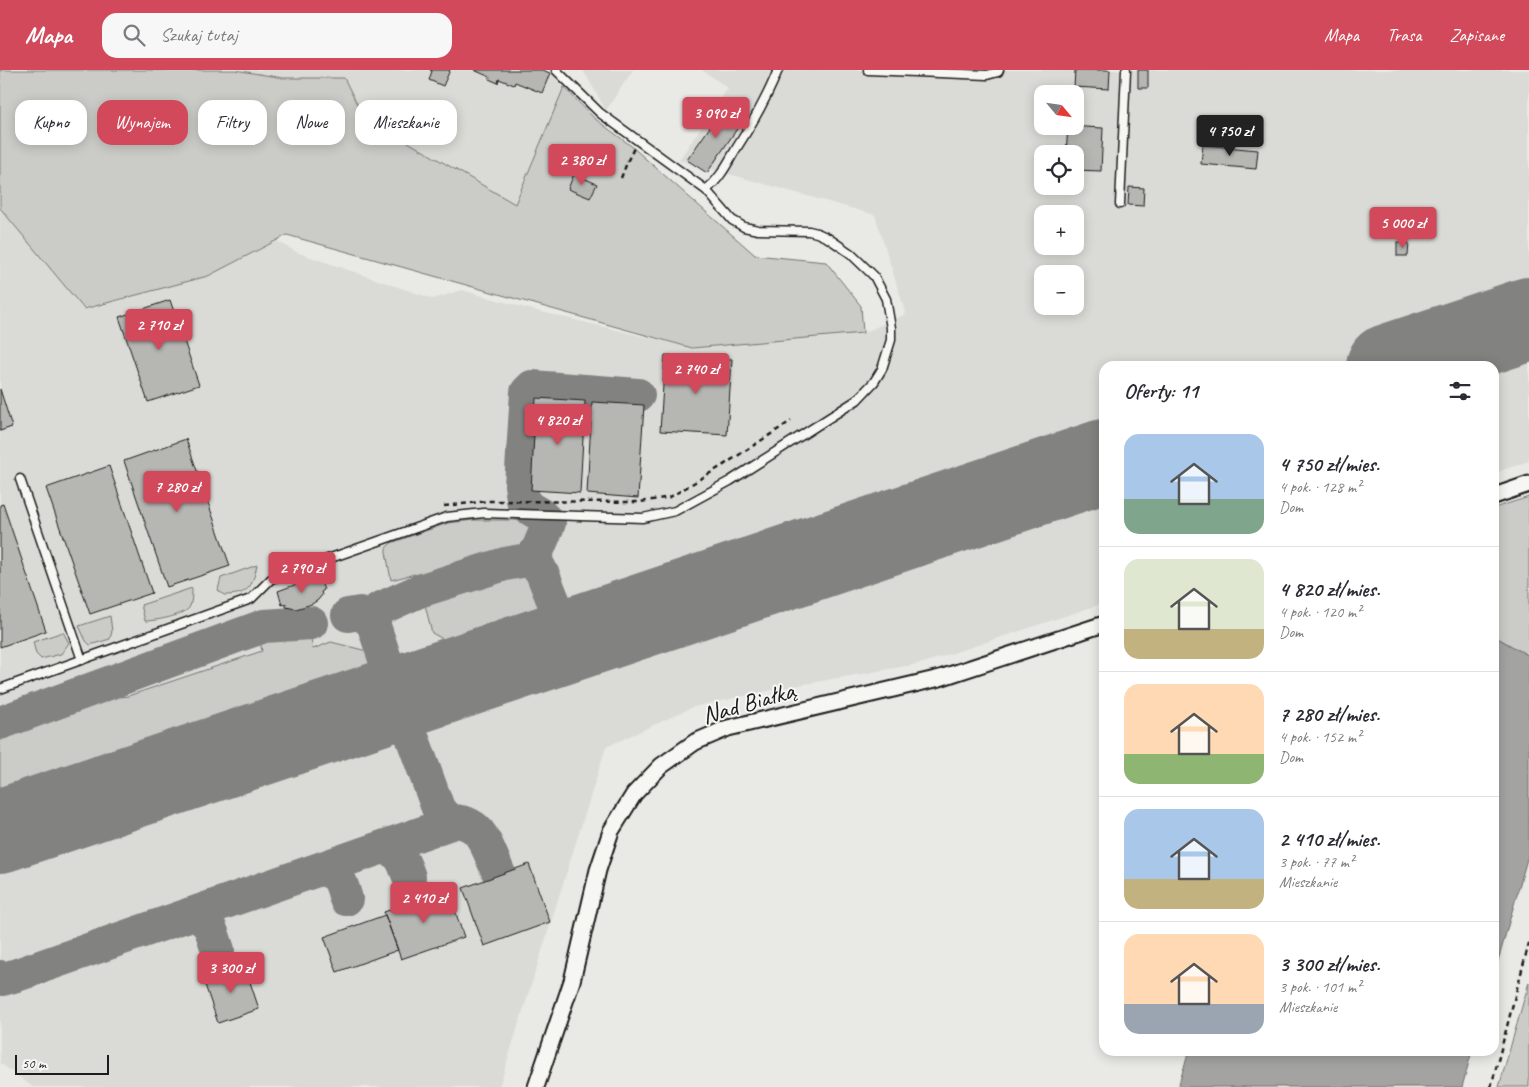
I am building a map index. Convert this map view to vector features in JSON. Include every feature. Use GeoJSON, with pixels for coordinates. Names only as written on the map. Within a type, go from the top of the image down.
{"type":"FeatureCollection","features":[{"type":"Feature","properties":{"kind":"street"},"geometry":{"type":"LineString","coordinates":[[1499,494],[1529,484]]}},
{"type":"Feature","properties":{"kind":"street","name":"Nad Białką"},"geometry":{"type":"LineString","coordinates":[[536,1087],[572,981],[598,870],[611,831],[634,794],[661,766],[695,742],[728,728],[940,678],[1099,626]]}},
{"type":"Feature","properties":{"kind":"lane"},"geometry":{"type":"LineString","coordinates":[[0,689],[251,598],[271,579],[447,517],[484,513],[643,518],[675,511],[730,481],[857,400],[874,382],[889,352],[891,328],[886,299],[874,276],[850,253],[817,233],[809,231],[758,230],[744,227],[732,220],[706,190],[600,113],[556,70]]}},
{"type":"Feature","properties":{"kind":"lane"},"geometry":{"type":"LineString","coordinates":[[706,190],[717,181],[747,132],[766,99],[778,70]]}},
{"type":"Feature","properties":{"kind":"lane"},"geometry":{"type":"LineString","coordinates":[[868,70],[987,75],[999,70]]}},
{"type":"Feature","properties":{"kind":"lane"},"geometry":{"type":"LineString","coordinates":[[1120,204],[1126,70]]}},
{"type":"Feature","properties":{"kind":"lane"},"geometry":{"type":"LineString","coordinates":[[20,479],[82,660]]}},
{"type":"Feature","properties":{"kind":"path"},"geometry":{"type":"LineString","coordinates":[[620,178],[639,141]]}},
{"type":"Feature","properties":{"kind":"path"},"geometry":{"type":"LineString","coordinates":[[444,506],[488,501],[640,502],[670,497],[791,421]]}},
{"type":"Feature","properties":{"kind":"path"},"geometry":{"type":"LineString","coordinates":[[1491,1087],[1529,942]]}},
{"type":"Feature","properties":{"kind":"shaded area"},"geometry":{"type":"Polygon","coordinates":[[[0,70],[235,70],[283,78],[344,78],[355,100],[355,145],[413,145],[515,204],[564,87],[594,118],[630,145],[755,255],[826,262],[861,306],[863,333],[692,348],[287,235],[208,276],[84,309],[0,208],[0,70]]]}},
{"type":"Feature","properties":{"kind":"shaded area"},"geometry":{"type":"Polygon","coordinates":[[[235,70],[547,70],[564,87],[515,204],[412,145],[457,145],[457,100],[355,101],[344,78],[283,78],[235,70]]]}},
{"type":"Feature","properties":{"kind":"shaded area"},"geometry":{"type":"Polygon","coordinates":[[[583,70],[633,70],[606,110],[583,70]]]}},
{"type":"Feature","properties":{"kind":"shaded area"},"geometry":{"type":"Polygon","coordinates":[[[702,70],[1529,70],[1529,461],[1499,471],[1499,361],[1099,361],[1099,605],[923,663],[782,688],[693,707],[606,747],[499,1087],[33,1087],[0,1063],[0,208],[84,309],[208,276],[277,241],[296,252],[433,299],[462,290],[533,310],[692,348],[863,333],[906,314],[875,215],[679,160],[728,88],[702,70]]]}},
{"type":"Feature","properties":{"kind":"shaded area"},"geometry":{"type":"Polygon","coordinates":[[[1529,497],[1529,656],[1499,639],[1499,506],[1529,497]]]}},
{"type":"Feature","properties":{"kind":"shaded area"},"geometry":{"type":"Polygon","coordinates":[[[473,520],[538,520],[537,533],[531,545],[524,550],[478,567],[417,586],[415,574],[391,580],[386,548],[391,543],[448,523],[473,520]]]}},
{"type":"Feature","properties":{"kind":"shaded area"},"geometry":{"type":"Polygon","coordinates":[[[257,565],[251,585],[244,592],[224,595],[218,590],[221,578],[257,565]]]}},
{"type":"Feature","properties":{"kind":"shaded area"},"geometry":{"type":"Polygon","coordinates":[[[519,567],[527,569],[544,608],[448,642],[432,633],[423,597],[519,567]]]}},
{"type":"Feature","properties":{"kind":"shaded area"},"geometry":{"type":"Polygon","coordinates":[[[192,588],[191,604],[186,611],[168,618],[145,621],[141,605],[192,588]]]}},
{"type":"Feature","properties":{"kind":"shaded area"},"geometry":{"type":"Polygon","coordinates":[[[110,616],[112,631],[110,639],[90,645],[79,626],[110,616]]]}},
{"type":"Feature","properties":{"kind":"shaded area"},"geometry":{"type":"Polygon","coordinates":[[[63,632],[69,643],[61,654],[41,659],[36,654],[33,642],[63,632]]]}},
{"type":"Feature","properties":{"kind":"shaded area"},"geometry":{"type":"Polygon","coordinates":[[[280,636],[311,639],[313,649],[331,642],[371,652],[376,658],[374,665],[368,669],[0,795],[0,733],[81,705],[112,692],[121,697],[128,696],[262,651],[260,642],[280,636]]]}},
{"type":"Feature","properties":{"kind":"shaded area"},"geometry":{"type":"Polygon","coordinates":[[[1499,639],[1529,656],[1529,852],[1499,957],[1499,639]]]}},
{"type":"Feature","properties":{"kind":"shaded area"},"geometry":{"type":"Polygon","coordinates":[[[1529,982],[1529,1087],[1499,1087],[1529,982]]]}},
{"type":"Feature","properties":{"kind":"shaded area"},"geometry":{"type":"Polygon","coordinates":[[[1187,1056],[1471,1056],[1462,1087],[1178,1087],[1187,1056]]]}},
{"type":"Feature","properties":{"kind":"building"},"geometry":{"type":"Polygon","coordinates":[[[430,70],[450,70],[443,86],[429,80],[432,71],[430,70]]]}},
{"type":"Feature","properties":{"kind":"building"},"geometry":{"type":"Polygon","coordinates":[[[474,70],[542,70],[550,73],[542,93],[515,82],[514,85],[499,79],[498,83],[474,70]]]}},
{"type":"Feature","properties":{"kind":"building"},"geometry":{"type":"Polygon","coordinates":[[[1075,70],[1110,70],[1109,89],[1074,85],[1075,70]]]}},
{"type":"Feature","properties":{"kind":"building"},"geometry":{"type":"Polygon","coordinates":[[[1138,70],[1148,70],[1148,88],[1138,88],[1138,70]]]}},
{"type":"Feature","properties":{"kind":"building"},"geometry":{"type":"Polygon","coordinates":[[[726,104],[745,117],[707,173],[687,160],[726,104]]]}},
{"type":"Feature","properties":{"kind":"building"},"geometry":{"type":"Polygon","coordinates":[[[1084,127],[1103,128],[1101,171],[1084,170],[1084,145],[1067,145],[1067,135],[1084,135],[1084,127]]]}},
{"type":"Feature","properties":{"kind":"building"},"geometry":{"type":"Polygon","coordinates":[[[1203,145],[1258,150],[1256,169],[1201,164],[1203,145]]]}},
{"type":"Feature","properties":{"kind":"building"},"geometry":{"type":"Polygon","coordinates":[[[574,174],[597,184],[590,198],[568,189],[574,174]]]}},
{"type":"Feature","properties":{"kind":"building"},"geometry":{"type":"Polygon","coordinates":[[[1129,187],[1144,188],[1143,206],[1128,205],[1129,187]]]}},
{"type":"Feature","properties":{"kind":"building"},"geometry":{"type":"Polygon","coordinates":[[[1397,242],[1409,243],[1408,256],[1397,256],[1397,242]]]}},
{"type":"Feature","properties":{"kind":"building"},"geometry":{"type":"Polygon","coordinates":[[[170,300],[199,385],[148,402],[119,317],[170,300]]]}},
{"type":"Feature","properties":{"kind":"building"},"geometry":{"type":"Polygon","coordinates":[[[665,355],[732,359],[727,435],[660,431],[665,355]]]}},
{"type":"Feature","properties":{"kind":"building"},"geometry":{"type":"Polygon","coordinates":[[[0,389],[12,427],[0,431],[0,389]]]}},
{"type":"Feature","properties":{"kind":"building"},"geometry":{"type":"Polygon","coordinates":[[[536,398],[585,401],[580,493],[531,490],[536,398]]]}},
{"type":"Feature","properties":{"kind":"building"},"geometry":{"type":"Polygon","coordinates":[[[592,402],[644,405],[638,498],[587,494],[592,402]]]}},
{"type":"Feature","properties":{"kind":"building"},"geometry":{"type":"Polygon","coordinates":[[[186,439],[230,566],[167,587],[124,461],[186,439]]]}},
{"type":"Feature","properties":{"kind":"building"},"geometry":{"type":"Polygon","coordinates":[[[109,466],[152,593],[90,614],[46,488],[109,466]]]}},
{"type":"Feature","properties":{"kind":"building"},"geometry":{"type":"Polygon","coordinates":[[[3,504],[46,631],[0,647],[0,505],[3,504]]]}},
{"type":"Feature","properties":{"kind":"building"},"geometry":{"type":"Polygon","coordinates":[[[319,576],[324,590],[321,592],[322,595],[318,600],[296,609],[286,607],[286,604],[282,605],[278,591],[319,576]]]}},
{"type":"Feature","properties":{"kind":"building"},"geometry":{"type":"Polygon","coordinates":[[[529,864],[550,922],[484,946],[463,888],[529,864]]]}},
{"type":"Feature","properties":{"kind":"building"},"geometry":{"type":"Polygon","coordinates":[[[448,890],[464,937],[401,959],[384,912],[448,890]]]}},
{"type":"Feature","properties":{"kind":"building"},"geometry":{"type":"Polygon","coordinates":[[[385,915],[398,950],[337,972],[324,937],[385,915]]]}},
{"type":"Feature","properties":{"kind":"building"},"geometry":{"type":"Polygon","coordinates":[[[244,964],[259,1009],[218,1023],[203,979],[244,964]]]}},
{"type":"Feature","properties":{"kind":"taxiway"},"geometry":{"type":"LineString","coordinates":[[527,560],[537,552],[549,523],[541,515],[524,505],[521,485],[527,392],[532,387],[638,395]]}},
{"type":"Feature","properties":{"kind":"taxiway"},"geometry":{"type":"LineString","coordinates":[[374,626],[374,618],[379,609],[419,591],[505,564],[527,560],[539,567],[569,640]]}},
{"type":"Feature","properties":{"kind":"taxiway"},"geometry":{"type":"LineString","coordinates":[[348,615],[360,613],[371,621],[374,626],[438,808],[447,818],[468,824],[477,831],[485,842],[499,874]]}},
{"type":"Feature","properties":{"kind":"taxiway"},"geometry":{"type":"LineString","coordinates":[[0,723],[264,626],[311,623]]}},
{"type":"Feature","properties":{"kind":"taxiway"},"geometry":{"type":"LineString","coordinates":[[0,977],[3,979],[17,975],[454,822]]}},
{"type":"Feature","properties":{"kind":"taxiway"},"geometry":{"type":"LineString","coordinates":[[383,847],[398,854],[409,877]]}},
{"type":"Feature","properties":{"kind":"taxiway"},"geometry":{"type":"LineString","coordinates":[[321,869],[332,873],[339,879],[346,899]]}},
{"type":"Feature","properties":{"kind":"taxiway"},"geometry":{"type":"LineString","coordinates":[[190,914],[203,919],[207,923],[218,950]]}},
{"type":"Feature","properties":{"kind":"runway"},"geometry":{"type":"LineString","coordinates":[[1403,361],[1529,319]]}},
{"type":"Feature","properties":{"kind":"runway"},"geometry":{"type":"LineString","coordinates":[[0,831],[1099,463]]}}]}
